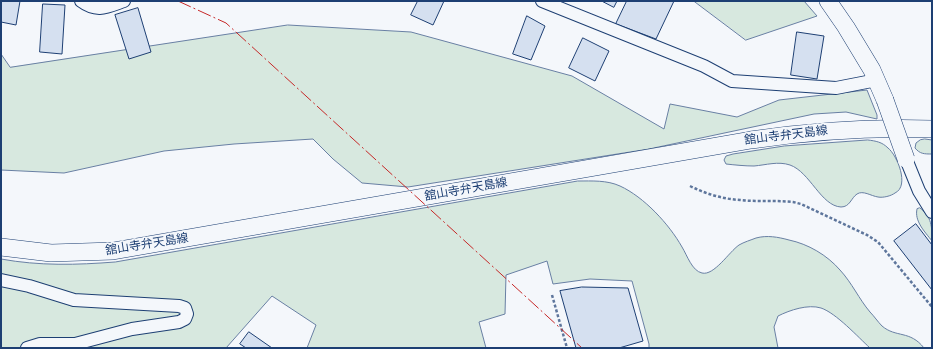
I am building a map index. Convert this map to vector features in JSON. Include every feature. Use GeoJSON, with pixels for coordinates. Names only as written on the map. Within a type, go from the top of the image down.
{"type":"FeatureCollection","features":[{"type":"Feature","properties":{"kind":"main road"},"geometry":{"type":"LineString","coordinates":[[828,1],[846,27],[877,80],[906,159]]}},
{"type":"Feature","properties":{"kind":"main road","name":"舘山寺弁天島線"},"geometry":{"type":"LineString","coordinates":[[1,248],[51,253],[113,251],[751,140],[806,133],[877,128],[932,129]]}},
{"type":"Feature","properties":{"kind":"street"},"geometry":{"type":"LineString","coordinates":[[81,1],[93,8],[100,9],[124,1]]}},
{"type":"Feature","properties":{"kind":"street"},"geometry":{"type":"LineString","coordinates":[[542,1],[704,66],[732,81],[836,88],[877,80]]}},
{"type":"Feature","properties":{"kind":"street"},"geometry":{"type":"LineString","coordinates":[[906,159],[919,191],[932,212]]}},
{"type":"Feature","properties":{"kind":"street"},"geometry":{"type":"LineString","coordinates":[[1,280],[17,283],[74,300],[179,306],[185,308],[187,314],[185,319],[179,322],[132,329],[84,343],[67,345],[40,344],[26,348]]}},
{"type":"Feature","properties":{"kind":"path"},"geometry":{"type":"LineString","coordinates":[[690,186],[702,192],[726,198],[739,200],[793,202],[801,204],[868,234],[878,242],[932,307]]}},
{"type":"Feature","properties":{"kind":"path"},"geometry":{"type":"LineString","coordinates":[[552,295],[567,348]]}},
{"type":"Feature","properties":{"kind":"shaded area"},"geometry":{"type":"Polygon","coordinates":[[[694,1],[804,1],[817,16],[746,40],[694,1]]]}},
{"type":"Feature","properties":{"kind":"shaded area"},"geometry":{"type":"Polygon","coordinates":[[[288,25],[411,32],[572,76],[664,129],[670,104],[737,117],[779,100],[867,90],[877,115],[877,119],[846,112],[814,114],[649,149],[408,187],[362,183],[333,159],[313,139],[234,144],[164,151],[64,173],[1,170],[1,54],[10,67],[288,25]]]}},
{"type":"Feature","properties":{"kind":"shaded area"},"geometry":{"type":"Polygon","coordinates":[[[925,139],[932,140],[932,154],[922,153],[915,148],[916,143],[925,139]]]}},
{"type":"Feature","properties":{"kind":"shaded area"},"geometry":{"type":"Polygon","coordinates":[[[868,140],[881,143],[892,152],[898,163],[902,184],[893,194],[887,196],[878,197],[859,193],[844,207],[834,205],[827,201],[804,174],[790,165],[776,163],[754,166],[726,164],[724,160],[726,156],[733,154],[784,146],[868,140]]]}},
{"type":"Feature","properties":{"kind":"shaded area"},"geometry":{"type":"Polygon","coordinates":[[[578,181],[599,181],[610,183],[620,186],[638,197],[663,220],[677,238],[690,262],[698,272],[707,273],[711,271],[739,245],[756,238],[777,237],[810,247],[823,255],[840,270],[866,307],[882,326],[887,330],[914,339],[924,348],[870,348],[847,326],[827,311],[816,307],[805,307],[778,316],[774,327],[778,348],[649,348],[632,281],[590,279],[553,284],[547,261],[506,275],[505,314],[479,322],[486,348],[307,348],[316,325],[272,296],[226,348],[1,348],[1,259],[30,263],[58,264],[115,262],[578,181]]]}},
{"type":"Feature","properties":{"kind":"shaded area"},"geometry":{"type":"Polygon","coordinates":[[[920,208],[929,219],[932,231],[932,241],[923,230],[917,218],[917,209],[920,208]]]}},
{"type":"Feature","properties":{"kind":"building"},"geometry":{"type":"Polygon","coordinates":[[[1,1],[20,1],[16,25],[1,22],[1,1]]]}},
{"type":"Feature","properties":{"kind":"building"},"geometry":{"type":"Polygon","coordinates":[[[418,1],[444,1],[433,25],[411,15],[418,1]]]}},
{"type":"Feature","properties":{"kind":"building"},"geometry":{"type":"Polygon","coordinates":[[[602,1],[617,1],[614,7],[602,1]]]}},
{"type":"Feature","properties":{"kind":"building"},"geometry":{"type":"Polygon","coordinates":[[[627,1],[674,1],[656,39],[616,24],[627,1]]]}},
{"type":"Feature","properties":{"kind":"building"},"geometry":{"type":"Polygon","coordinates":[[[43,4],[65,5],[62,54],[40,52],[43,4]]]}},
{"type":"Feature","properties":{"kind":"building"},"geometry":{"type":"Polygon","coordinates":[[[138,8],[151,52],[129,59],[115,15],[138,8]]]}},
{"type":"Feature","properties":{"kind":"building"},"geometry":{"type":"Polygon","coordinates":[[[527,16],[545,26],[531,60],[513,54],[527,16]]]}},
{"type":"Feature","properties":{"kind":"building"},"geometry":{"type":"Polygon","coordinates":[[[797,32],[824,36],[817,79],[791,75],[797,32]]]}},
{"type":"Feature","properties":{"kind":"building"},"geometry":{"type":"Polygon","coordinates":[[[583,38],[609,51],[595,81],[569,68],[583,38]]]}},
{"type":"Feature","properties":{"kind":"building"},"geometry":{"type":"Polygon","coordinates":[[[916,224],[932,245],[932,290],[894,241],[916,224]]]}},
{"type":"Feature","properties":{"kind":"building"},"geometry":{"type":"Polygon","coordinates":[[[582,287],[628,288],[643,341],[619,348],[576,348],[560,291],[582,287]]]}},
{"type":"Feature","properties":{"kind":"building"},"geometry":{"type":"Polygon","coordinates":[[[249,332],[272,348],[246,348],[240,344],[249,332]]]}},
{"type":"Feature","properties":{"kind":"power"},"geometry":{"type":"LineString","coordinates":[[178,1],[226,23],[582,348]]}}]}
